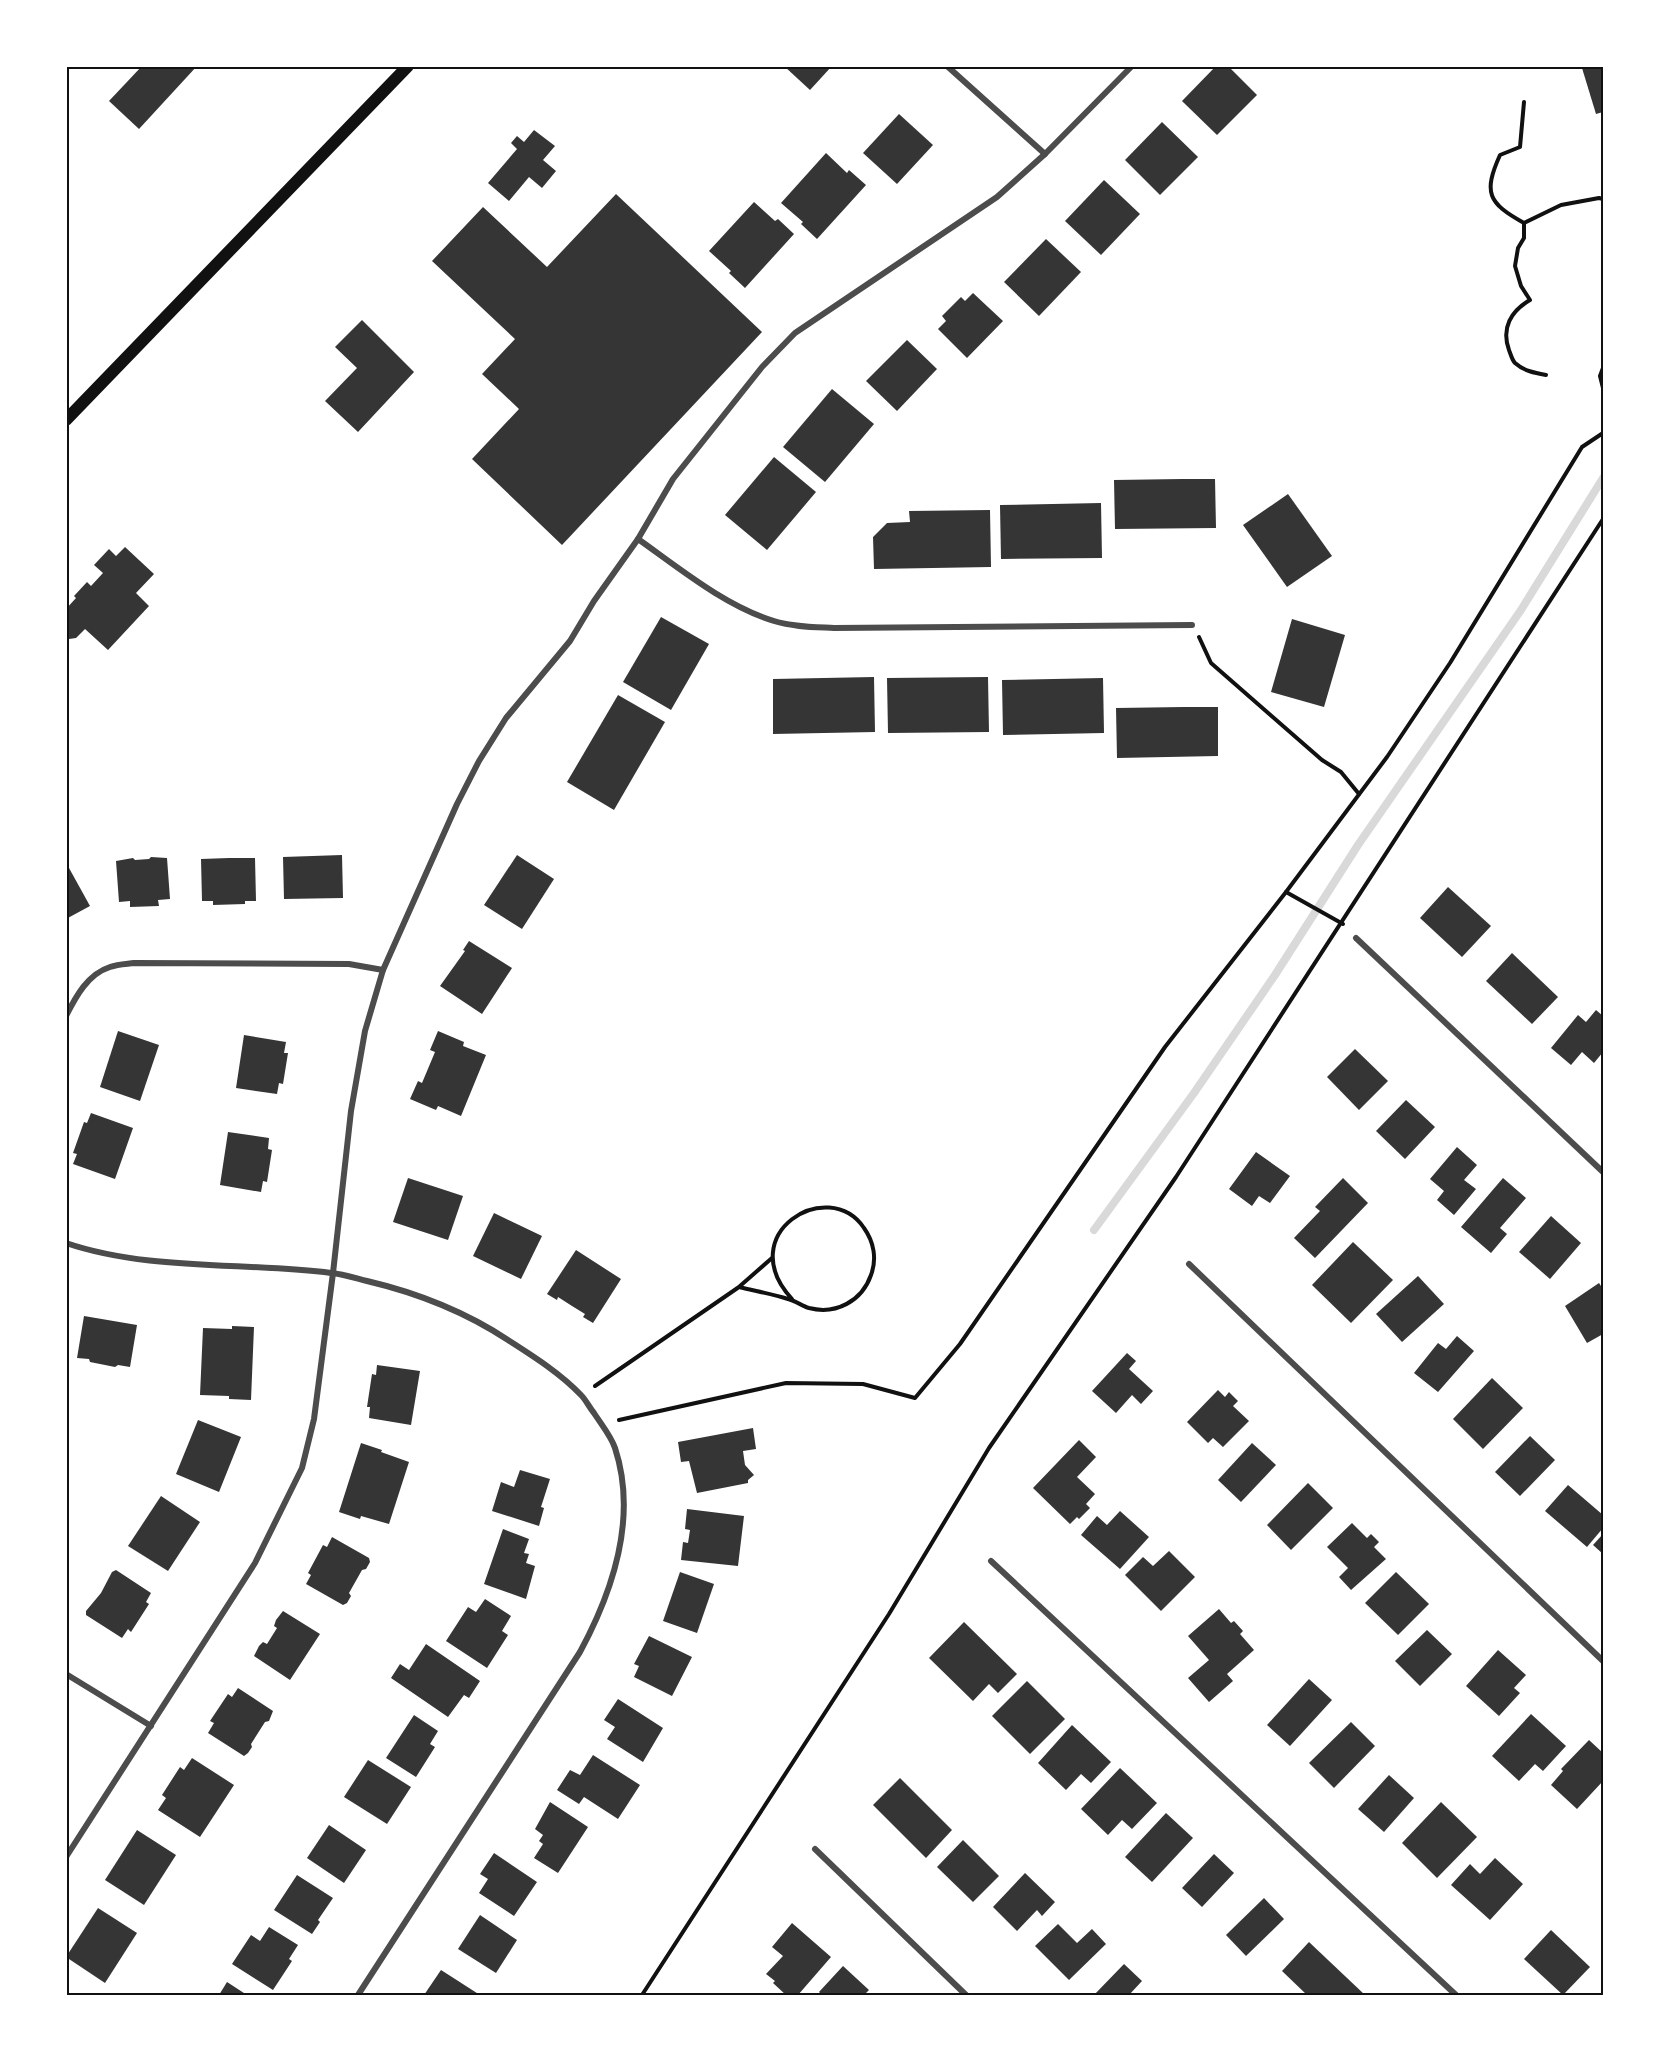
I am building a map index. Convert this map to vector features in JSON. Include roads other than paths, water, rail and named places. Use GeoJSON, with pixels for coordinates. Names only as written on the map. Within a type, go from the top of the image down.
{"type":"FeatureCollection","features":[{"type":"Feature","properties":{"kind":"main road"},"geometry":{"type":"LineString","coordinates":[[66,420],[408,66]]}},
{"type":"Feature","properties":{"kind":"street"},"geometry":{"type":"LineString","coordinates":[[947,66],[1045,154]]}},
{"type":"Feature","properties":{"kind":"street"},"geometry":{"type":"LineString","coordinates":[[66,1857],[255,1563],[302,1468],[314,1419],[351,1111],[365,1031],[383,970],[457,804],[479,761],[506,717],[570,641],[594,601],[638,539],[673,480],[762,367],[795,333],[997,196],[1045,154],[1132,66]]}},
{"type":"Feature","properties":{"kind":"street"},"geometry":{"type":"LineString","coordinates":[[638,539],[741,608],[776,622],[834,628],[1192,625]]}},
{"type":"Feature","properties":{"kind":"street"},"geometry":{"type":"LineString","coordinates":[[1356,938],[1603,1172]]}},
{"type":"Feature","properties":{"kind":"street"},"geometry":{"type":"LineString","coordinates":[[66,1016],[77,994],[92,977],[110,967],[134,963],[349,964],[383,970]]}},
{"type":"Feature","properties":{"kind":"street"},"geometry":{"type":"LineString","coordinates":[[66,1243],[125,1258],[333,1273],[389,1286],[439,1302],[484,1324],[536,1358],[581,1395],[615,1446],[624,1486],[624,1520],[620,1550],[598,1619],[580,1652],[358,1995]]}},
{"type":"Feature","properties":{"kind":"street"},"geometry":{"type":"LineString","coordinates":[[1190,1264],[1603,1661]]}},
{"type":"Feature","properties":{"kind":"street"},"geometry":{"type":"LineString","coordinates":[[992,1561],[1456,1995]]}},
{"type":"Feature","properties":{"kind":"street"},"geometry":{"type":"LineString","coordinates":[[66,1674],[151,1726]]}},
{"type":"Feature","properties":{"kind":"street"},"geometry":{"type":"LineString","coordinates":[[815,1849],[966,1995]]}},
{"type":"Feature","properties":{"kind":"waterway"},"geometry":{"type":"LineString","coordinates":[[1094,1230],[1194,1093],[1275,975],[1358,845],[1521,610],[1603,478]]}}]}
